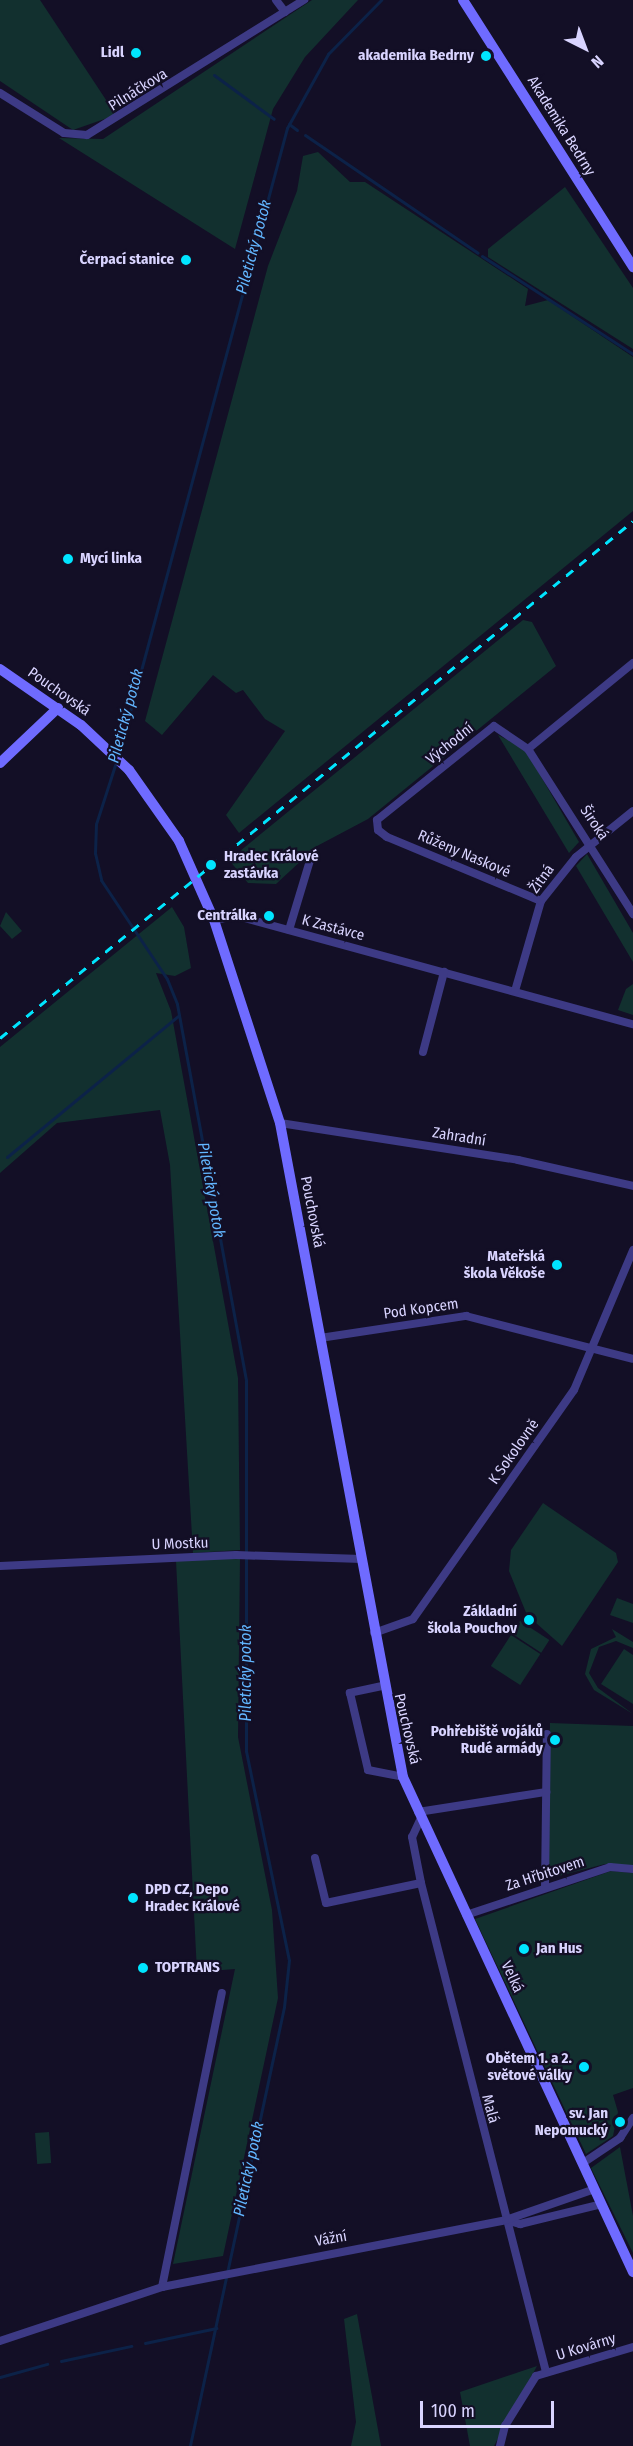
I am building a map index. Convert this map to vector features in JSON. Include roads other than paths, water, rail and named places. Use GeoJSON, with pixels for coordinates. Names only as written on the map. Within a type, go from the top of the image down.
{"type":"FeatureCollection","features":[{"type":"Feature","properties":{"kind":"street"},"geometry":{"type":"LineString","coordinates":[[276,0],[285,12]]}},
{"type":"Feature","properties":{"kind":"street","name":"Pilnáčkova"},"geometry":{"type":"LineString","coordinates":[[0,93],[64,133],[87,135],[304,0]]}},
{"type":"Feature","properties":{"kind":"street","name":"Akademika Bedrny"},"geometry":{"type":"LineString","coordinates":[[463,0],[633,267]]}},
{"type":"Feature","properties":{"kind":"street"},"geometry":{"type":"LineString","coordinates":[[528,749],[633,663]]}},
{"type":"Feature","properties":{"kind":"street","name":"Pouchovská"},"geometry":{"type":"LineString","coordinates":[[0,669],[58,708],[102,743],[129,770],[180,841],[214,920],[280,1124],[362,1559],[382,1686],[403,1777],[420,1815]]}},
{"type":"Feature","properties":{"kind":"street"},"geometry":{"type":"LineString","coordinates":[[0,763],[58,708]]}},
{"type":"Feature","properties":{"kind":"street","name":"Východní"},"geometry":{"type":"LineString","coordinates":[[378,830],[377,820],[494,726],[528,749]]}},
{"type":"Feature","properties":{"kind":"street","name":"Široká"},"geometry":{"type":"LineString","coordinates":[[528,749],[592,844],[633,914]]}},
{"type":"Feature","properties":{"kind":"street","name":"Žitná"},"geometry":{"type":"LineString","coordinates":[[515,991],[541,901],[592,844],[633,811]]}},
{"type":"Feature","properties":{"kind":"street","name":"Růženy Naskové"},"geometry":{"type":"LineString","coordinates":[[378,830],[541,901]]}},
{"type":"Feature","properties":{"kind":"street"},"geometry":{"type":"LineString","coordinates":[[289,930],[312,855]]}},
{"type":"Feature","properties":{"kind":"street","name":"K Zastávce"},"geometry":{"type":"LineString","coordinates":[[214,920],[237,916],[633,1024]]}},
{"type":"Feature","properties":{"kind":"street"},"geometry":{"type":"LineString","coordinates":[[423,1052],[444,972]]}},
{"type":"Feature","properties":{"kind":"street","name":"Zahradní"},"geometry":{"type":"LineString","coordinates":[[280,1124],[518,1160],[633,1186]]}},
{"type":"Feature","properties":{"kind":"street","name":"K Sokolovně"},"geometry":{"type":"LineString","coordinates":[[374,1633],[413,1619],[574,1390],[593,1351],[633,1250]]}},
{"type":"Feature","properties":{"kind":"street","name":"Pod Kopcem"},"geometry":{"type":"LineString","coordinates":[[320,1338],[466,1316],[593,1351],[633,1359]]}},
{"type":"Feature","properties":{"kind":"street","name":"U Mostku"},"geometry":{"type":"LineString","coordinates":[[0,1566],[236,1555],[362,1559]]}},
{"type":"Feature","properties":{"kind":"street","name":"Pouchovská"},"geometry":{"type":"LineString","coordinates":[[382,1686],[350,1693],[368,1770],[403,1777]]}},
{"type":"Feature","properties":{"kind":"street"},"geometry":{"type":"LineString","coordinates":[[545,1888],[547,1734]]}},
{"type":"Feature","properties":{"kind":"street"},"geometry":{"type":"LineString","coordinates":[[420,1815],[546,1792]]}},
{"type":"Feature","properties":{"kind":"street","name":"Malá"},"geometry":{"type":"LineString","coordinates":[[420,1815],[412,1837],[421,1883],[471,2087],[546,2372]]}},
{"type":"Feature","properties":{"kind":"street","name":"Velká"},"geometry":{"type":"LineString","coordinates":[[420,1815],[632,2268]]}},
{"type":"Feature","properties":{"kind":"street"},"geometry":{"type":"LineString","coordinates":[[315,1858],[326,1903],[421,1883]]}},
{"type":"Feature","properties":{"kind":"street","name":"Za Hřbitovem"},"geometry":{"type":"LineString","coordinates":[[466,1915],[610,1867],[633,1869]]}},
{"type":"Feature","properties":{"kind":"street"},"geometry":{"type":"LineString","coordinates":[[162,2287],[222,1993]]}},
{"type":"Feature","properties":{"kind":"street"},"geometry":{"type":"LineString","coordinates":[[583,2163],[620,2138],[633,2118]]}},
{"type":"Feature","properties":{"kind":"street","name":"Vážní"},"geometry":{"type":"LineString","coordinates":[[0,2341],[162,2287],[220,2273],[506,2220],[595,2189]]}},
{"type":"Feature","properties":{"kind":"street","name":"Vážní"},"geometry":{"type":"LineString","coordinates":[[506,2220],[520,2224],[602,2204]]}},
{"type":"Feature","properties":{"kind":"street","name":"U Kovárny"},"geometry":{"type":"LineString","coordinates":[[546,2372],[633,2347]]}},
{"type":"Feature","properties":{"kind":"street"},"geometry":{"type":"LineString","coordinates":[[500,2446],[529,2383],[546,2372]]}},
{"type":"Feature","properties":{"kind":"waterway","name":"Piletický potok"},"geometry":{"type":"LineString","coordinates":[[118,756],[287,128],[328,54],[381,0]]}},
{"type":"Feature","properties":{"kind":"waterway"},"geometry":{"type":"LineString","coordinates":[[214,75],[274,119]]}},
{"type":"Feature","properties":{"kind":"waterway","name":"Piletický potok"},"geometry":{"type":"LineString","coordinates":[[289,124],[297,130]]}},
{"type":"Feature","properties":{"kind":"waterway"},"geometry":{"type":"LineString","coordinates":[[305,135],[478,253]]}},
{"type":"Feature","properties":{"kind":"waterway"},"geometry":{"type":"LineString","coordinates":[[482,256],[633,354]]}},
{"type":"Feature","properties":{"kind":"waterway","name":"Piletický potok"},"geometry":{"type":"LineString","coordinates":[[116,762],[96,824],[95,853],[101,880],[167,979],[177,1004],[246,1380],[246,1751],[289,1960],[284,2007],[190,2446]]}},
{"type":"Feature","properties":{"kind":"waterway"},"geometry":{"type":"LineString","coordinates":[[7,1157],[179,1015]]}},
{"type":"Feature","properties":{"kind":"waterway"},"geometry":{"type":"LineString","coordinates":[[145,2343],[216,2328]]}},
{"type":"Feature","properties":{"kind":"waterway"},"geometry":{"type":"LineString","coordinates":[[61,2361],[131,2346]]}},
{"type":"Feature","properties":{"kind":"waterway"},"geometry":{"type":"LineString","coordinates":[[0,2377],[47,2364]]}},
{"type":"Feature","properties":{"kind":"railway"},"geometry":{"type":"LineString","coordinates":[[0,1038],[633,521]]}},
{"type":"Feature","properties":{"kind":"place","name":"Lidl"},"geometry":{"type":"Point","coordinates":[136,53]}},
{"type":"Feature","properties":{"kind":"place","name":"akademika Bedrny"},"geometry":{"type":"Point","coordinates":[486,56]}},
{"type":"Feature","properties":{"kind":"place","name":"Čerpací stanice"},"geometry":{"type":"Point","coordinates":[186,260]}},
{"type":"Feature","properties":{"kind":"place","name":"Mycí linka"},"geometry":{"type":"Point","coordinates":[68,559]}},
{"type":"Feature","properties":{"kind":"place","name":"Hradec Králové zastávka"},"geometry":{"type":"Point","coordinates":[211,865]}},
{"type":"Feature","properties":{"kind":"place","name":"Centrálka"},"geometry":{"type":"Point","coordinates":[269,916]}},
{"type":"Feature","properties":{"kind":"place","name":"Mateřská škola Věkoše"},"geometry":{"type":"Point","coordinates":[557,1265]}},
{"type":"Feature","properties":{"kind":"place","name":"Základní škola Pouchov"},"geometry":{"type":"Point","coordinates":[529,1620]}},
{"type":"Feature","properties":{"kind":"place","name":"Pohřebiště vojáků Rudé armády"},"geometry":{"type":"Point","coordinates":[555,1740]}},
{"type":"Feature","properties":{"kind":"place","name":"DPD CZ, Depo Hradec Králové"},"geometry":{"type":"Point","coordinates":[133,1898]}},
{"type":"Feature","properties":{"kind":"place","name":"Jan Hus"},"geometry":{"type":"Point","coordinates":[524,1949]}},
{"type":"Feature","properties":{"kind":"place","name":"TOPTRANS"},"geometry":{"type":"Point","coordinates":[143,1968]}},
{"type":"Feature","properties":{"kind":"place","name":"Obětem 1. a 2. světové války"},"geometry":{"type":"Point","coordinates":[584,2067]}},
{"type":"Feature","properties":{"kind":"place","name":"sv. Jan Nepomucký"},"geometry":{"type":"Point","coordinates":[620,2122]}}]}
